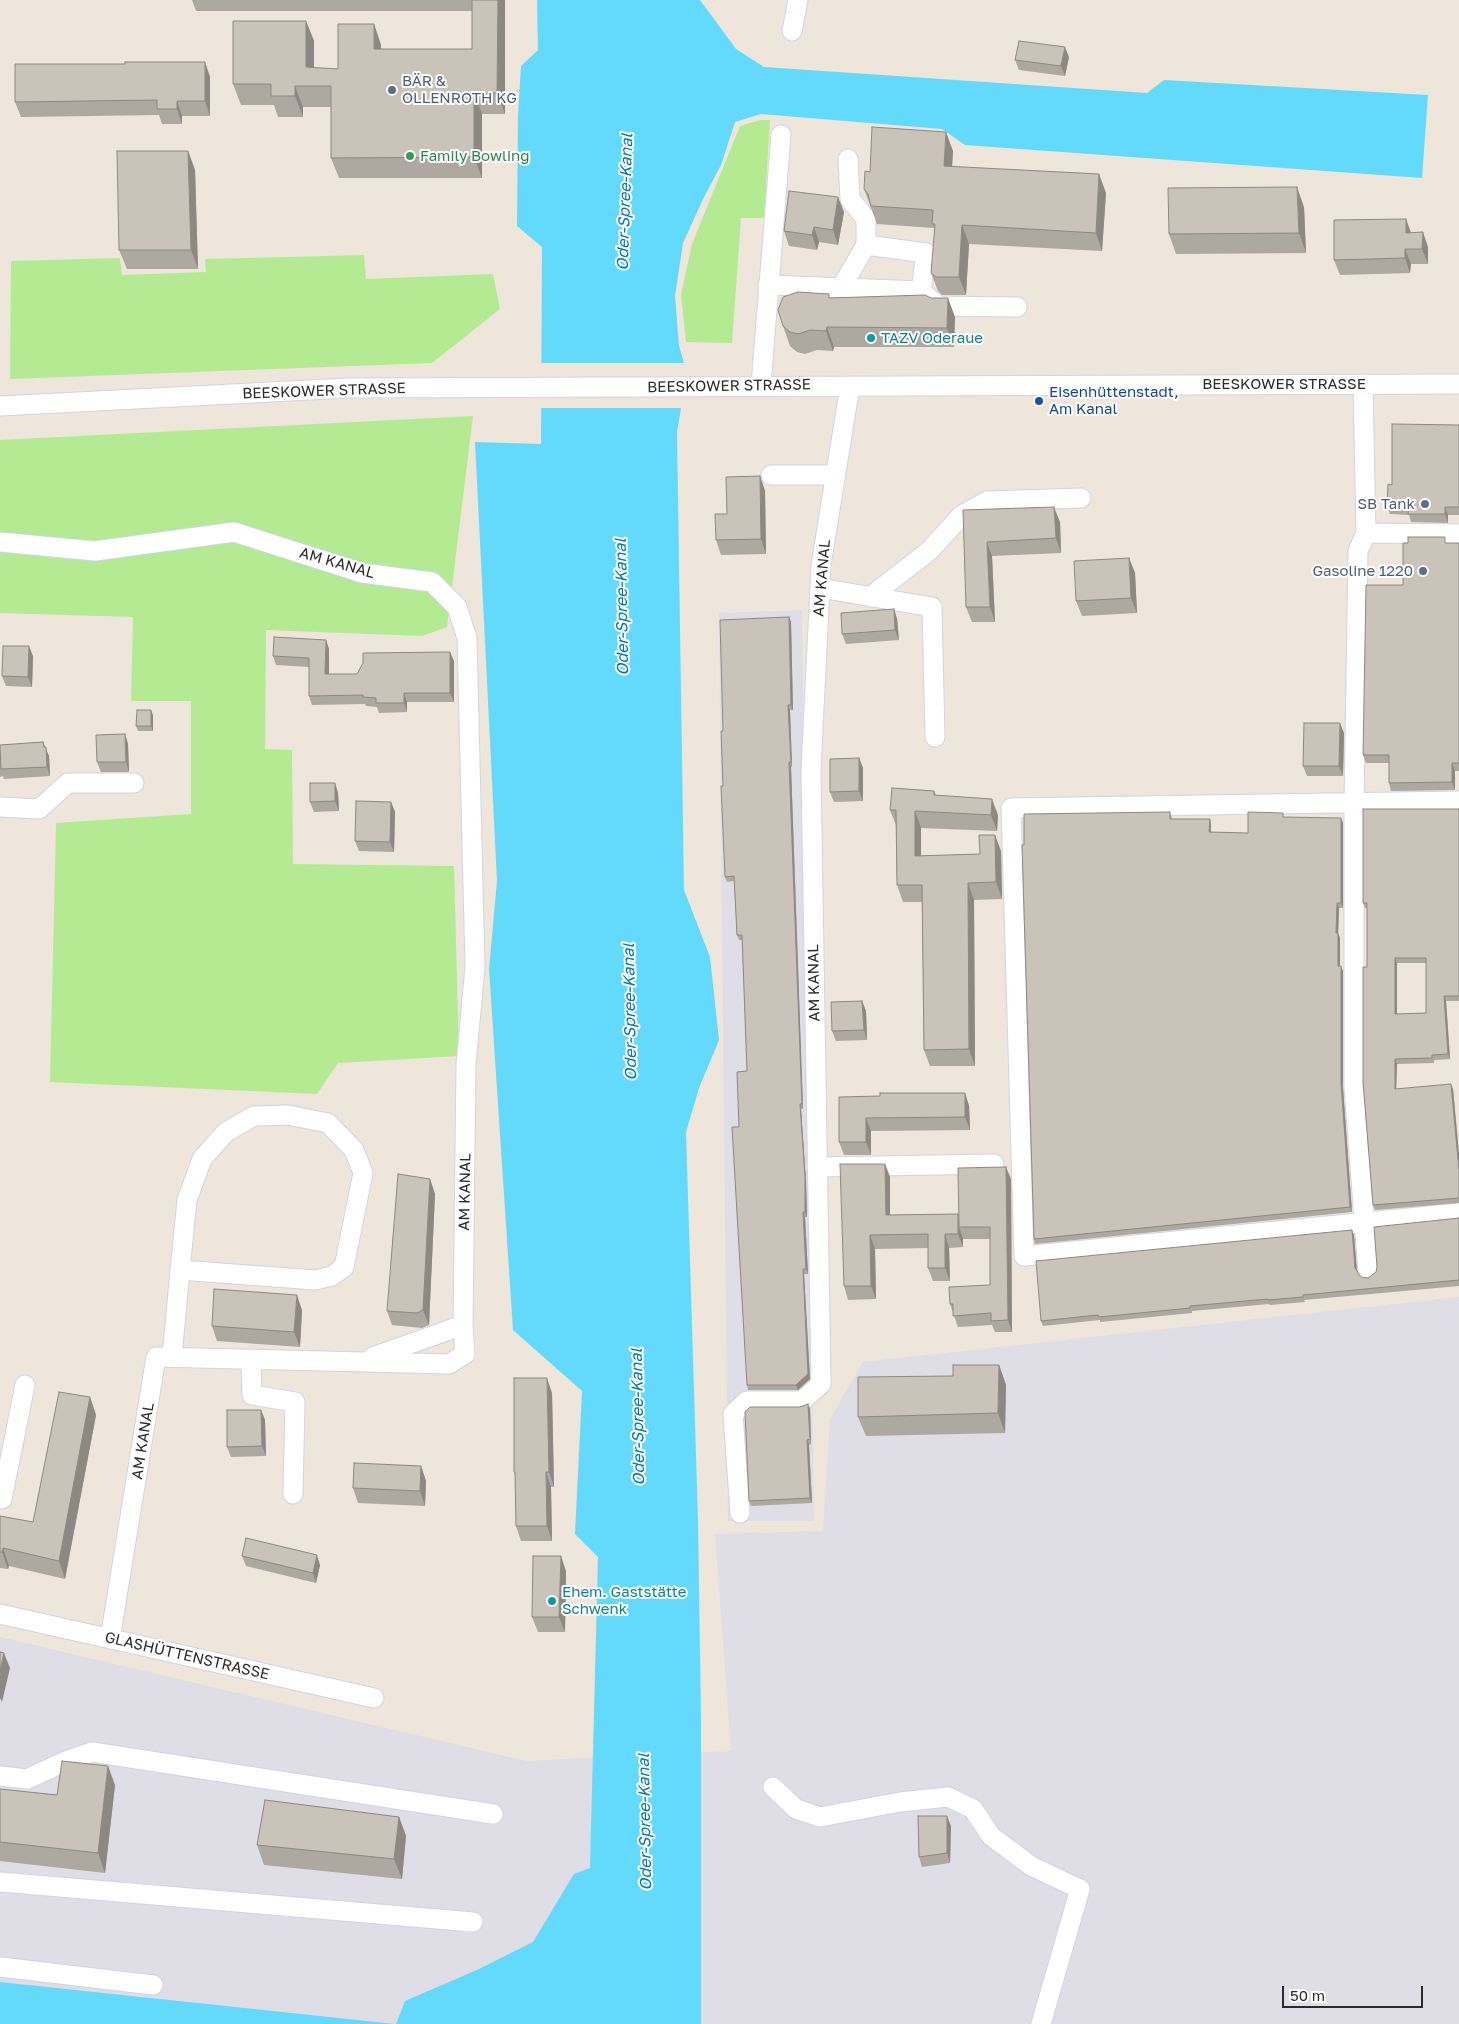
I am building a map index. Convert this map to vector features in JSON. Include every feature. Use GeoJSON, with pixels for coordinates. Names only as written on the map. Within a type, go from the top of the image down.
{"type":"FeatureCollection","features":[{"type":"Feature","properties":{"kind":"street"},"geometry":{"type":"LineString","coordinates":[[792,31],[798,0]]}},
{"type":"Feature","properties":{"kind":"street"},"geometry":{"type":"LineString","coordinates":[[761,385],[781,135]]}},
{"type":"Feature","properties":{"kind":"street"},"geometry":{"type":"LineString","coordinates":[[841,288],[866,245],[866,219],[850,199],[848,159]]}},
{"type":"Feature","properties":{"kind":"street"},"geometry":{"type":"LineString","coordinates":[[866,245],[926,253],[921,291]]}},
{"type":"Feature","properties":{"kind":"street"},"geometry":{"type":"LineString","coordinates":[[768,285],[921,291],[938,306],[1017,307]]}},
{"type":"Feature","properties":{"kind":"street"},"geometry":{"type":"LineString","coordinates":[[1363,384],[1366,533],[1358,551],[1354,803],[1354,1087],[1368,1272]]}},
{"type":"Feature","properties":{"kind":"street","name":"BEESKOWER STRASSE"},"geometry":{"type":"LineString","coordinates":[[0,406],[348,388],[707,387],[761,385],[1459,384]]}},
{"type":"Feature","properties":{"kind":"street","name":"AM KANAL"},"geometry":{"type":"LineString","coordinates":[[740,1512],[733,1414],[747,1401],[802,1401],[821,1384],[811,771],[820,565],[850,386]]}},
{"type":"Feature","properties":{"kind":"street"},"geometry":{"type":"LineString","coordinates":[[771,475],[835,475]]}},
{"type":"Feature","properties":{"kind":"street"},"geometry":{"type":"LineString","coordinates":[[870,597],[929,552],[962,515],[987,501],[1081,498]]}},
{"type":"Feature","properties":{"kind":"street","name":"AM KANAL"},"geometry":{"type":"LineString","coordinates":[[0,542],[95,551],[234,532],[362,573],[432,582],[457,607],[467,638],[475,967],[466,1064],[463,1325],[465,1354],[449,1364],[156,1357],[110,1639]]}},
{"type":"Feature","properties":{"kind":"street"},"geometry":{"type":"LineString","coordinates":[[1366,533],[1459,534]]}},
{"type":"Feature","properties":{"kind":"street"},"geometry":{"type":"LineString","coordinates":[[820,588],[932,607],[935,737]]}},
{"type":"Feature","properties":{"kind":"street"},"geometry":{"type":"LineString","coordinates":[[0,807],[39,809],[68,783],[134,783]]}},
{"type":"Feature","properties":{"kind":"street"},"geometry":{"type":"LineString","coordinates":[[1459,801],[1011,808],[1024,1256],[1459,1213]]}},
{"type":"Feature","properties":{"kind":"street"},"geometry":{"type":"LineString","coordinates":[[172,1357],[180,1270],[187,1200],[202,1158],[226,1132],[254,1116],[288,1114],[328,1123],[354,1150],[362,1174],[344,1267],[332,1276],[315,1280],[180,1270]]}},
{"type":"Feature","properties":{"kind":"street"},"geometry":{"type":"LineString","coordinates":[[818,1167],[994,1164]]}},
{"type":"Feature","properties":{"kind":"street","name":"AM KANAL"},"geometry":{"type":"LineString","coordinates":[[362,1361],[463,1325]]}},
{"type":"Feature","properties":{"kind":"street"},"geometry":{"type":"LineString","coordinates":[[251,1359],[252,1395],[296,1402],[293,1494]]}},
{"type":"Feature","properties":{"kind":"street"},"geometry":{"type":"LineString","coordinates":[[0,1499],[2,1499],[24,1385]]}},
{"type":"Feature","properties":{"kind":"street","name":"GLASHÜTTENSTRASSE"},"geometry":{"type":"LineString","coordinates":[[0,1614],[374,1698]]}},
{"type":"Feature","properties":{"kind":"street"},"geometry":{"type":"LineString","coordinates":[[0,1776],[27,1778],[66,1760],[92,1752],[493,1814]]}},
{"type":"Feature","properties":{"kind":"street"},"geometry":{"type":"LineString","coordinates":[[772,1787],[796,1809],[820,1817],[900,1802],[948,1798],[973,1809],[991,1836],[1030,1866],[1080,1889],[1040,2024]]}},
{"type":"Feature","properties":{"kind":"street"},"geometry":{"type":"LineString","coordinates":[[0,1882],[473,1922]]}},
{"type":"Feature","properties":{"kind":"street"},"geometry":{"type":"LineString","coordinates":[[0,1967],[154,1985]]}},
{"type":"Feature","properties":{"kind":"shaded area"},"geometry":{"type":"Polygon","coordinates":[[[802,610],[814,1521],[728,1521],[719,613],[802,610]]]}},
{"type":"Feature","properties":{"kind":"shaded area"},"geometry":{"type":"Polygon","coordinates":[[[1459,1297],[1459,2024],[0,2024],[0,1637],[526,1761],[731,1751],[715,1534],[823,1531],[830,1419],[863,1362],[1459,1297]]]}},
{"type":"Feature","properties":{"kind":"green space"},"geometry":{"type":"Polygon","coordinates":[[[760,120],[770,120],[764,218],[741,218],[732,343],[686,342],[681,295],[692,244],[740,126],[760,120]]]}},
{"type":"Feature","properties":{"kind":"green space"},"geometry":{"type":"Polygon","coordinates":[[[364,255],[366,279],[493,274],[500,309],[432,363],[10,379],[11,261],[120,258],[122,275],[206,272],[205,259],[364,255]]]}},
{"type":"Feature","properties":{"kind":"green space"},"geometry":{"type":"Polygon","coordinates":[[[473,416],[447,627],[422,636],[266,630],[265,749],[292,750],[293,864],[454,866],[459,1056],[338,1063],[317,1094],[50,1082],[56,823],[191,814],[191,701],[131,701],[133,617],[0,613],[0,440],[473,416]]]}},
{"type":"Feature","properties":{"kind":"water","name":"Oder-Spree-Kanal"},"geometry":{"type":"Polygon","coordinates":[[[537,0],[700,0],[736,49],[764,67],[1147,93],[1164,80],[1428,95],[1422,178],[965,145],[942,129],[761,114],[735,122],[721,165],[683,243],[675,296],[679,346],[687,373],[677,432],[684,890],[710,957],[719,1040],[699,1088],[686,1132],[698,1521],[701,1719],[701,2024],[396,2024],[405,2001],[479,1969],[533,1942],[574,1874],[590,1868],[598,1557],[575,1534],[582,1391],[513,1330],[489,969],[497,881],[475,442],[541,444],[542,247],[517,226],[518,116],[521,66],[538,50],[537,0]]]}},
{"type":"Feature","properties":{"kind":"water"},"geometry":{"type":"Polygon","coordinates":[[[0,1982],[395,2024],[0,2024],[0,1982]]]}},
{"type":"Feature","properties":{"kind":"pier"},"geometry":{"type":"Polygon","coordinates":[[[539,363],[687,363],[690,373],[684,408],[538,408],[539,363]]]}},
{"type":"Feature","properties":{"kind":"building"},"geometry":{"type":"Polygon","coordinates":[[[472,0],[498,0],[497,93],[474,93],[474,157],[331,158],[331,86],[295,86],[295,96],[271,96],[271,84],[233,84],[233,21],[306,21],[306,67],[338,69],[338,24],[374,24],[374,49],[472,49],[472,0]]]}},
{"type":"Feature","properties":{"kind":"building"},"geometry":{"type":"Polygon","coordinates":[[[1019,41],[1065,47],[1061,66],[1015,60],[1019,41]]]}},
{"type":"Feature","properties":{"kind":"building"},"geometry":{"type":"Polygon","coordinates":[[[125,62],[205,62],[205,101],[177,101],[177,109],[157,109],[157,100],[15,102],[15,64],[125,64],[125,62]]]}},
{"type":"Feature","properties":{"kind":"building"},"geometry":{"type":"Polygon","coordinates":[[[872,127],[946,132],[944,166],[1099,174],[1096,233],[962,225],[959,277],[936,277],[931,273],[935,224],[932,224],[933,210],[871,206],[868,194],[864,189],[865,171],[870,172],[872,127]]]}},
{"type":"Feature","properties":{"kind":"building"},"geometry":{"type":"Polygon","coordinates":[[[117,151],[188,151],[191,250],[119,250],[117,151]]]}},
{"type":"Feature","properties":{"kind":"building"},"geometry":{"type":"Polygon","coordinates":[[[1297,187],[1299,233],[1169,234],[1168,188],[1297,187]]]}},
{"type":"Feature","properties":{"kind":"building"},"geometry":{"type":"Polygon","coordinates":[[[789,191],[838,197],[833,230],[814,227],[812,235],[784,231],[789,191]]]}},
{"type":"Feature","properties":{"kind":"building"},"geometry":{"type":"Polygon","coordinates":[[[1406,219],[1406,233],[1423,232],[1422,249],[1405,249],[1405,258],[1334,260],[1334,220],[1406,219]]]}},
{"type":"Feature","properties":{"kind":"building"},"geometry":{"type":"Polygon","coordinates":[[[798,292],[829,294],[829,298],[925,295],[931,298],[948,298],[947,328],[827,327],[826,331],[810,330],[798,334],[790,332],[783,326],[778,310],[783,297],[798,292]]]}},
{"type":"Feature","properties":{"kind":"building"},"geometry":{"type":"Polygon","coordinates":[[[1392,424],[1459,425],[1459,507],[1445,507],[1445,514],[1408,514],[1409,506],[1387,506],[1388,484],[1392,485],[1392,424]]]}},
{"type":"Feature","properties":{"kind":"building"},"geometry":{"type":"Polygon","coordinates":[[[760,476],[761,539],[716,540],[715,514],[727,514],[726,477],[760,476]]]}},
{"type":"Feature","properties":{"kind":"building"},"geometry":{"type":"Polygon","coordinates":[[[1054,507],[1056,538],[987,542],[990,607],[966,607],[963,510],[1054,507]]]}},
{"type":"Feature","properties":{"kind":"building"},"geometry":{"type":"Polygon","coordinates":[[[1408,537],[1445,537],[1445,543],[1459,543],[1459,763],[1452,763],[1452,782],[1389,783],[1389,755],[1363,755],[1366,585],[1403,585],[1403,543],[1408,543],[1408,537]]]}},
{"type":"Feature","properties":{"kind":"building"},"geometry":{"type":"Polygon","coordinates":[[[1129,558],[1131,598],[1076,601],[1074,561],[1129,558]]]}},
{"type":"Feature","properties":{"kind":"building"},"geometry":{"type":"Polygon","coordinates":[[[894,609],[895,630],[842,634],[841,613],[894,609]]]}},
{"type":"Feature","properties":{"kind":"building"},"geometry":{"type":"Polygon","coordinates":[[[789,617],[791,705],[788,705],[791,762],[789,762],[802,1104],[800,1104],[805,1177],[805,1212],[803,1212],[806,1269],[803,1269],[808,1374],[796,1385],[747,1385],[732,1127],[739,1127],[737,1072],[747,1071],[742,935],[737,935],[734,876],[725,877],[721,786],[723,786],[721,731],[723,731],[720,620],[789,617]]]}},
{"type":"Feature","properties":{"kind":"building"},"geometry":{"type":"Polygon","coordinates":[[[274,637],[326,640],[325,674],[357,674],[363,663],[363,653],[450,652],[450,693],[404,693],[404,703],[376,703],[376,698],[363,697],[363,695],[309,696],[309,658],[273,656],[274,637]]]}},
{"type":"Feature","properties":{"kind":"building"},"geometry":{"type":"Polygon","coordinates":[[[3,646],[29,646],[28,677],[2,676],[3,646]]]}},
{"type":"Feature","properties":{"kind":"building"},"geometry":{"type":"Polygon","coordinates":[[[137,710],[151,710],[151,726],[136,726],[137,710]]]}},
{"type":"Feature","properties":{"kind":"building"},"geometry":{"type":"Polygon","coordinates":[[[1304,723],[1340,723],[1339,766],[1303,766],[1304,723]]]}},
{"type":"Feature","properties":{"kind":"building"},"geometry":{"type":"Polygon","coordinates":[[[125,734],[126,762],[97,762],[96,735],[125,734]]]}},
{"type":"Feature","properties":{"kind":"building"},"geometry":{"type":"Polygon","coordinates":[[[43,742],[44,747],[46,747],[47,767],[1,769],[0,745],[43,742]]]}},
{"type":"Feature","properties":{"kind":"building"},"geometry":{"type":"Polygon","coordinates":[[[859,758],[859,791],[830,792],[830,759],[859,758]]]}},
{"type":"Feature","properties":{"kind":"building"},"geometry":{"type":"Polygon","coordinates":[[[310,783],[335,783],[335,801],[310,802],[310,783]]]}},
{"type":"Feature","properties":{"kind":"building"},"geometry":{"type":"Polygon","coordinates":[[[892,788],[934,791],[934,795],[992,799],[991,815],[915,811],[915,856],[980,854],[979,835],[995,835],[996,882],[968,883],[969,1049],[924,1050],[922,885],[897,885],[896,810],[890,810],[892,788]]]}},
{"type":"Feature","properties":{"kind":"building"},"geometry":{"type":"Polygon","coordinates":[[[356,801],[391,802],[390,842],[355,841],[356,801]]]}},
{"type":"Feature","properties":{"kind":"building"},"geometry":{"type":"Polygon","coordinates":[[[1363,809],[1459,809],[1459,996],[1444,996],[1448,1054],[1432,1055],[1432,1058],[1395,1059],[1395,1089],[1451,1084],[1459,1170],[1459,1198],[1373,1205],[1363,1082],[1363,967],[1367,967],[1367,903],[1363,903],[1363,809]],[[1395,958],[1395,1014],[1426,1013],[1426,958],[1395,958]]]}},
{"type":"Feature","properties":{"kind":"building"},"geometry":{"type":"Polygon","coordinates":[[[1170,812],[1170,819],[1210,819],[1209,832],[1248,833],[1248,812],[1283,813],[1283,817],[1341,818],[1341,903],[1337,903],[1336,933],[1338,933],[1338,966],[1341,966],[1341,1083],[1350,1207],[1034,1239],[1022,845],[1024,845],[1024,814],[1170,812]]]}},
{"type":"Feature","properties":{"kind":"building"},"geometry":{"type":"Polygon","coordinates":[[[862,1001],[864,1030],[832,1031],[831,1002],[862,1001]]]}},
{"type":"Feature","properties":{"kind":"building"},"geometry":{"type":"Polygon","coordinates":[[[880,1093],[965,1093],[965,1117],[866,1118],[866,1142],[839,1142],[839,1097],[880,1096],[880,1093]]]}},
{"type":"Feature","properties":{"kind":"building"},"geometry":{"type":"Polygon","coordinates":[[[840,1164],[885,1164],[886,1215],[958,1214],[958,1234],[945,1234],[945,1268],[928,1268],[928,1234],[870,1235],[871,1286],[844,1286],[840,1164]]]}},
{"type":"Feature","properties":{"kind":"building"},"geometry":{"type":"Polygon","coordinates":[[[1006,1167],[1008,1320],[991,1321],[991,1313],[953,1316],[953,1304],[950,1304],[949,1287],[990,1285],[990,1227],[959,1227],[958,1168],[1006,1167]]]}},
{"type":"Feature","properties":{"kind":"building"},"geometry":{"type":"Polygon","coordinates":[[[398,1174],[430,1179],[423,1310],[417,1313],[387,1311],[398,1174]]]}},
{"type":"Feature","properties":{"kind":"building"},"geometry":{"type":"Polygon","coordinates":[[[1459,1218],[1459,1280],[1303,1295],[1303,1297],[1041,1321],[1036,1261],[1352,1230],[1355,1268],[1361,1277],[1368,1278],[1376,1272],[1377,1267],[1374,1227],[1459,1218]]]}},
{"type":"Feature","properties":{"kind":"building"},"geometry":{"type":"Polygon","coordinates":[[[214,1289],[297,1295],[294,1332],[212,1326],[214,1289]]]}},
{"type":"Feature","properties":{"kind":"building"},"geometry":{"type":"Polygon","coordinates":[[[953,1365],[999,1365],[998,1413],[858,1417],[858,1377],[953,1376],[953,1365]]]}},
{"type":"Feature","properties":{"kind":"building"},"geometry":{"type":"Polygon","coordinates":[[[514,1378],[547,1378],[549,1472],[546,1472],[547,1526],[516,1526],[514,1378]]]}},
{"type":"Feature","properties":{"kind":"building"},"geometry":{"type":"Polygon","coordinates":[[[59,1392],[90,1397],[59,1561],[3,1548],[2,1552],[0,1552],[0,1516],[33,1522],[59,1392]]]}},
{"type":"Feature","properties":{"kind":"building"},"geometry":{"type":"Polygon","coordinates":[[[808,1404],[810,1439],[807,1440],[810,1498],[749,1501],[745,1412],[750,1407],[800,1407],[808,1404]]]}},
{"type":"Feature","properties":{"kind":"building"},"geometry":{"type":"Polygon","coordinates":[[[227,1410],[261,1410],[262,1446],[227,1447],[227,1410]]]}},
{"type":"Feature","properties":{"kind":"building"},"geometry":{"type":"Polygon","coordinates":[[[354,1463],[421,1466],[420,1491],[353,1488],[354,1463]]]}},
{"type":"Feature","properties":{"kind":"building"},"geometry":{"type":"Polygon","coordinates":[[[246,1538],[317,1555],[313,1573],[242,1556],[246,1538]]]}},
{"type":"Feature","properties":{"kind":"building"},"geometry":{"type":"Polygon","coordinates":[[[533,1556],[561,1556],[559,1617],[532,1617],[533,1556]]]}},
{"type":"Feature","properties":{"kind":"building"},"geometry":{"type":"Polygon","coordinates":[[[0,1652],[4,1653],[0,1671],[0,1652]]]}},
{"type":"Feature","properties":{"kind":"building"},"geometry":{"type":"Polygon","coordinates":[[[62,1761],[108,1766],[98,1853],[0,1842],[0,1789],[57,1795],[62,1761]]]}},
{"type":"Feature","properties":{"kind":"building"},"geometry":{"type":"Polygon","coordinates":[[[265,1800],[399,1817],[394,1859],[257,1845],[265,1800]]]}},
{"type":"Feature","properties":{"kind":"building"},"geometry":{"type":"Polygon","coordinates":[[[918,1816],[947,1816],[947,1853],[919,1857],[918,1816]]]}},
{"type":"Feature","properties":{"kind":"place","name":"BÄR & OLLENROTH KG"},"geometry":{"type":"Point","coordinates":[392,90]}},
{"type":"Feature","properties":{"kind":"place","name":"Family Bowling"},"geometry":{"type":"Point","coordinates":[410,156]}},
{"type":"Feature","properties":{"kind":"place","name":"TAZV Oderaue"},"geometry":{"type":"Point","coordinates":[871,338]}},
{"type":"Feature","properties":{"kind":"place","name":"Eisenhüttenstadt, Am Kanal"},"geometry":{"type":"Point","coordinates":[1039,401]}},
{"type":"Feature","properties":{"kind":"place","name":"SB Tank"},"geometry":{"type":"Point","coordinates":[1425,504]}},
{"type":"Feature","properties":{"kind":"place","name":"Gasoline 1220"},"geometry":{"type":"Point","coordinates":[1423,571]}},
{"type":"Feature","properties":{"kind":"place","name":"Ehem. Gaststätte Schwenk"},"geometry":{"type":"Point","coordinates":[552,1601]}}]}
